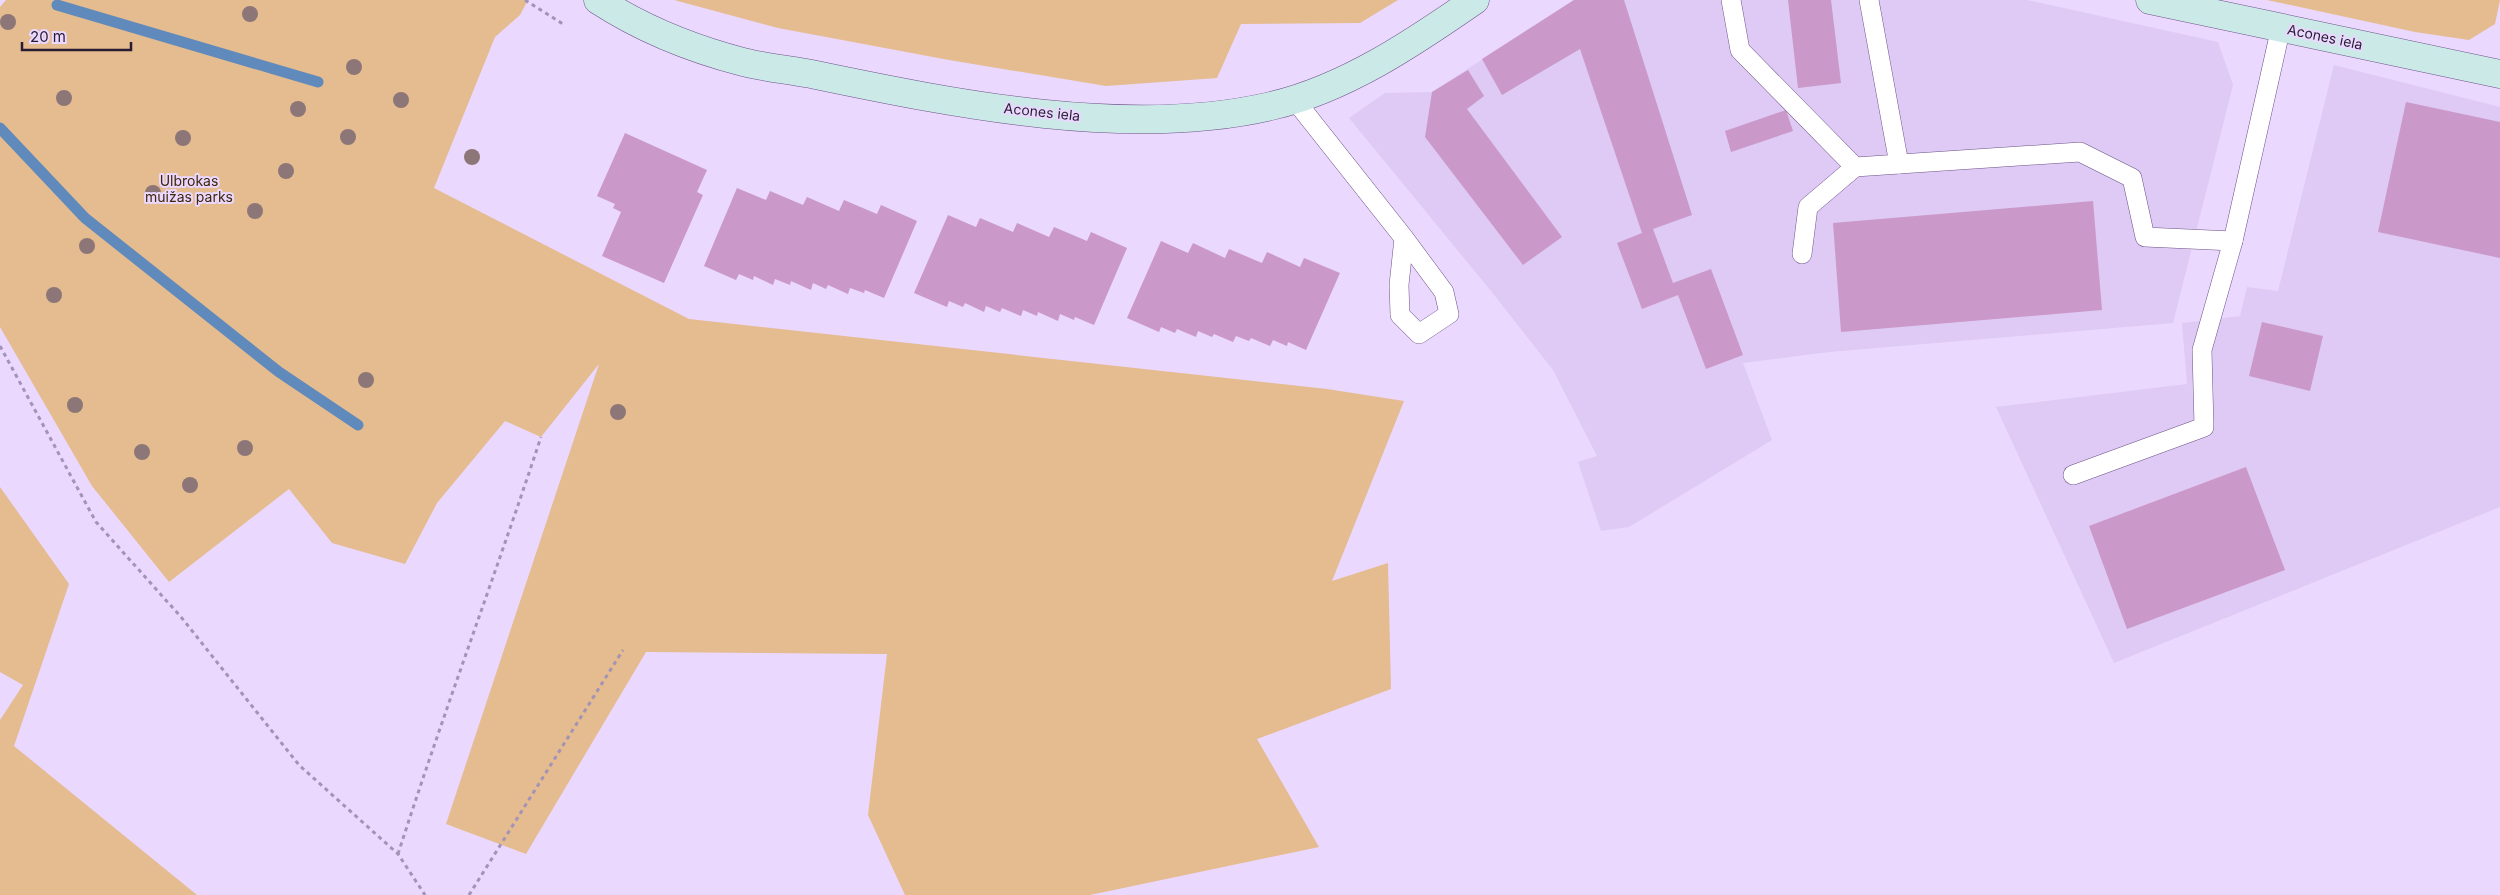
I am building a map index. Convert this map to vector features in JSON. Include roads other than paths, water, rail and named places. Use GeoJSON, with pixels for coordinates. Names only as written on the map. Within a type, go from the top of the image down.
{"type":"FeatureCollection","features":[{"type":"Feature","properties":{"kind":"street","name":"Acones iela"},"geometry":{"type":"LineString","coordinates":[[598,0],[667,36],[743,62],[896,92],[1039,113],[1131,120],[1220,115],[1271,106],[1333,86],[1426,34],[1475,0]]}},
{"type":"Feature","properties":{"kind":"street","name":"Acones iela"},"geometry":{"type":"LineString","coordinates":[[2150,0],[2500,74]]}},
{"type":"Feature","properties":{"kind":"lane"},"geometry":{"type":"LineString","coordinates":[[1731,0],[1740,50],[1855,167]]}},
{"type":"Feature","properties":{"kind":"lane"},"geometry":{"type":"LineString","coordinates":[[1869,0],[1899,164]]}},
{"type":"Feature","properties":{"kind":"lane"},"geometry":{"type":"LineString","coordinates":[[2073,475],[2204,427],[2202,350],[2233,241],[2281,27]]}},
{"type":"Feature","properties":{"kind":"lane"},"geometry":{"type":"LineString","coordinates":[[1294,99],[1404,238]]}},
{"type":"Feature","properties":{"kind":"lane"},"geometry":{"type":"LineString","coordinates":[[1802,254],[1808,207],[1855,167],[2080,152],[2132,178],[2145,237],[2233,241]]}},
{"type":"Feature","properties":{"kind":"waterway"},"geometry":{"type":"LineString","coordinates":[[57,5],[318,82]]}},
{"type":"Feature","properties":{"kind":"waterway"},"geometry":{"type":"LineString","coordinates":[[0,128],[85,218],[279,372],[358,425]]}},
{"type":"Feature","properties":{"kind":"park label","name":"Ulbrokas muižas parks"},"geometry":{"type":"Point","coordinates":[189,190]}}]}
